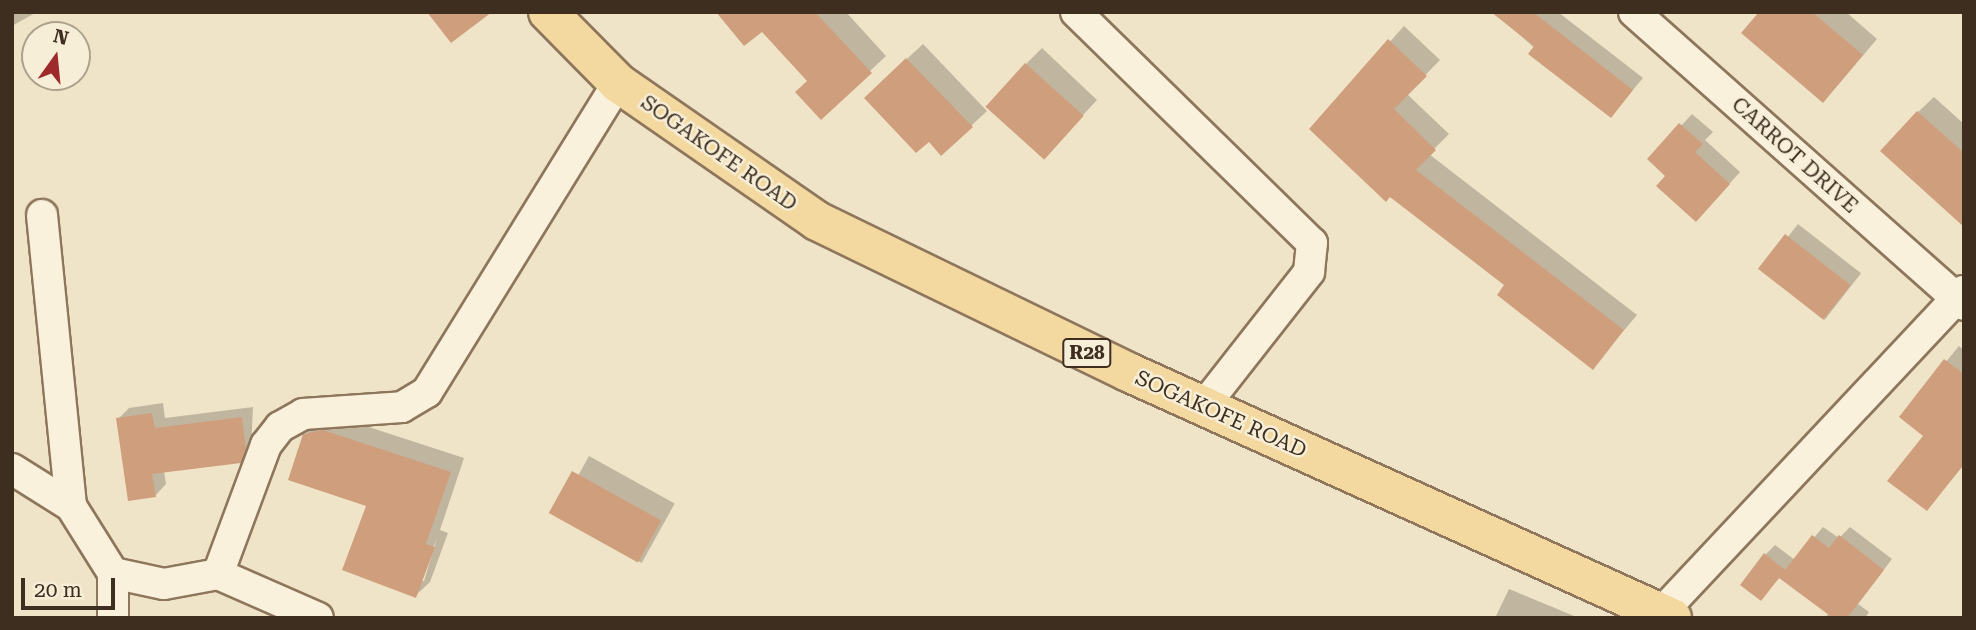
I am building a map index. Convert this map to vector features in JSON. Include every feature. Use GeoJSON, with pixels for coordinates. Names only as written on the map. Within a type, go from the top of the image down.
{"type":"FeatureCollection","features":[{"type":"Feature","properties":{"kind":"main road","name":"SOGAKOFE ROAD"},"geometry":{"type":"LineString","coordinates":[[548,12],[618,83],[817,221],[1204,406],[1668,614]]}},
{"type":"Feature","properties":{"kind":"street"},"geometry":{"type":"LineString","coordinates":[[1076,12],[1312,243],[1310,272],[1204,406]]}},
{"type":"Feature","properties":{"kind":"street","name":"CARROT DRIVE"},"geometry":{"type":"LineString","coordinates":[[1634,12],[1962,298]]}},
{"type":"Feature","properties":{"kind":"street"},"geometry":{"type":"LineString","coordinates":[[218,574],[266,445],[280,427],[303,414],[402,407],[427,392],[618,83]]}},
{"type":"Feature","properties":{"kind":"street"},"geometry":{"type":"LineString","coordinates":[[42,215],[71,506]]}},
{"type":"Feature","properties":{"kind":"street"},"geometry":{"type":"LineString","coordinates":[[1668,614],[1962,298]]}},
{"type":"Feature","properties":{"kind":"street"},"geometry":{"type":"LineString","coordinates":[[12,468],[71,506],[113,573],[113,618]]}},
{"type":"Feature","properties":{"kind":"street"},"geometry":{"type":"LineString","coordinates":[[113,573],[164,584],[218,574],[318,618]]}},
{"type":"Feature","properties":{"kind":"building"},"geometry":{"type":"Polygon","coordinates":[[[427,12],[492,12],[451,43],[427,12]]]}},
{"type":"Feature","properties":{"kind":"building"},"geometry":{"type":"Polygon","coordinates":[[[716,12],[815,12],[872,73],[821,120],[795,92],[807,81],[762,32],[744,46],[716,12]]]}},
{"type":"Feature","properties":{"kind":"building"},"geometry":{"type":"Polygon","coordinates":[[[1491,12],[1533,12],[1633,90],[1611,118],[1528,54],[1534,46],[1491,12]]]}},
{"type":"Feature","properties":{"kind":"building"},"geometry":{"type":"Polygon","coordinates":[[[1759,12],[1812,12],[1863,55],[1823,103],[1741,33],[1759,12]]]}},
{"type":"Feature","properties":{"kind":"building"},"geometry":{"type":"Polygon","coordinates":[[[1388,39],[1427,76],[1394,109],[1436,150],[1416,170],[1624,330],[1593,370],[1497,295],[1504,285],[1390,197],[1386,202],[1309,129],[1388,39]]]}},
{"type":"Feature","properties":{"kind":"building"},"geometry":{"type":"Polygon","coordinates":[[[906,58],[973,127],[941,156],[929,142],[916,153],[864,98],[906,58]]]}},
{"type":"Feature","properties":{"kind":"building"},"geometry":{"type":"Polygon","coordinates":[[[1025,63],[1084,116],[1044,160],[986,107],[1025,63]]]}},
{"type":"Feature","properties":{"kind":"building"},"geometry":{"type":"Polygon","coordinates":[[[1917,111],[1964,153],[1964,227],[1880,151],[1917,111]]]}},
{"type":"Feature","properties":{"kind":"building"},"geometry":{"type":"Polygon","coordinates":[[[1679,123],[1703,144],[1695,152],[1730,184],[1696,222],[1656,186],[1665,176],[1647,159],[1679,123]]]}},
{"type":"Feature","properties":{"kind":"building"},"geometry":{"type":"Polygon","coordinates":[[[1785,234],[1850,285],[1823,320],[1758,269],[1785,234]]]}},
{"type":"Feature","properties":{"kind":"building"},"geometry":{"type":"Polygon","coordinates":[[[1944,359],[1964,374],[1964,464],[1927,511],[1887,481],[1923,436],[1899,417],[1944,359]]]}},
{"type":"Feature","properties":{"kind":"building"},"geometry":{"type":"Polygon","coordinates":[[[152,413],[155,428],[242,417],[246,449],[241,463],[152,474],[156,497],[128,501],[116,418],[152,413]]]}},
{"type":"Feature","properties":{"kind":"building"},"geometry":{"type":"Polygon","coordinates":[[[323,430],[451,472],[426,544],[435,547],[416,598],[342,570],[366,506],[288,480],[303,434],[323,430]]]}},
{"type":"Feature","properties":{"kind":"building"},"geometry":{"type":"Polygon","coordinates":[[[572,471],[661,520],[638,562],[549,513],[572,471]]]}},
{"type":"Feature","properties":{"kind":"building"},"geometry":{"type":"Polygon","coordinates":[[[1812,535],[1829,548],[1839,535],[1884,570],[1847,618],[1833,618],[1779,578],[1761,601],[1740,585],[1764,553],[1785,570],[1812,535]]]}}]}
